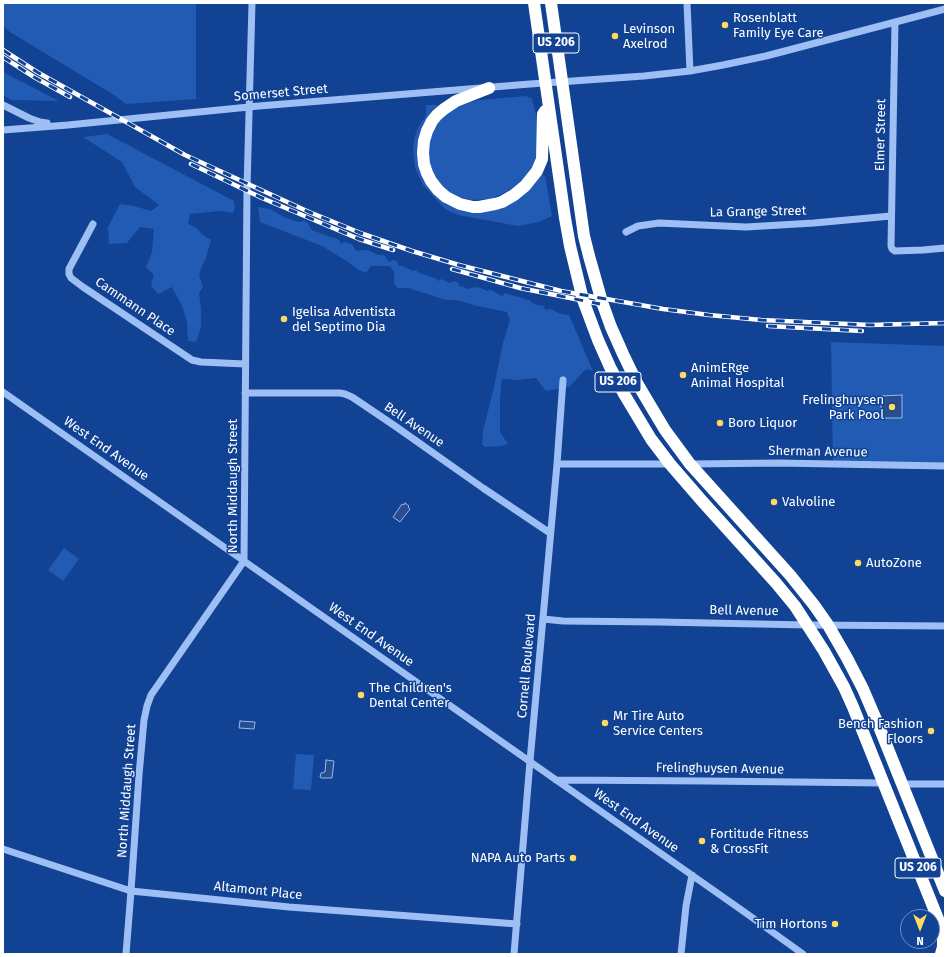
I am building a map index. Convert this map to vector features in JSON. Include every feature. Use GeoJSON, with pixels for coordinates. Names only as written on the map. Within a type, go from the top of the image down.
{"type":"FeatureCollection","features":[{"type":"Feature","properties":{"kind":"highway","name":"US 206"},"geometry":{"type":"LineString","coordinates":[[534,3],[548,107],[570,246],[582,300],[598,340],[624,394],[651,439],[670,464],[762,566],[795,606],[824,651],[844,687],[856,714],[942,930],[943,947],[941,954]]}},
{"type":"Feature","properties":{"kind":"highway","name":"US 206"},"geometry":{"type":"LineString","coordinates":[[550,3],[584,236],[602,302],[617,340],[637,383],[666,430],[690,464],[782,565],[814,605],[828,626],[863,689],[945,891]]}},
{"type":"Feature","properties":{"kind":"highway"},"geometry":{"type":"LineString","coordinates":[[489,88],[456,102],[444,109],[432,122],[424,141],[424,164],[431,181],[446,197],[460,204],[479,207],[502,202],[514,195],[529,182],[537,171],[542,159],[543,114],[548,107]]}},
{"type":"Feature","properties":{"kind":"street","name":"North Middaugh Street"},"geometry":{"type":"LineString","coordinates":[[126,954],[139,775],[144,720],[147,706],[151,695],[244,561],[248,107],[252,3]]}},
{"type":"Feature","properties":{"kind":"street"},"geometry":{"type":"LineString","coordinates":[[687,3],[690,71]]}},
{"type":"Feature","properties":{"kind":"street","name":"Somerset Street"},"geometry":{"type":"LineString","coordinates":[[3,130],[248,107],[644,76],[690,71],[723,66],[766,56],[945,9]]}},
{"type":"Feature","properties":{"kind":"street","name":"Elmer Street"},"geometry":{"type":"LineString","coordinates":[[895,22],[891,246],[895,251],[945,248]]}},
{"type":"Feature","properties":{"kind":"street"},"geometry":{"type":"LineString","coordinates":[[3,105],[29,118],[40,122],[57,125]]}},
{"type":"Feature","properties":{"kind":"street","name":"La Grange Street"},"geometry":{"type":"LineString","coordinates":[[626,232],[638,226],[659,223],[746,227],[891,216]]}},
{"type":"Feature","properties":{"kind":"street","name":"Cammann Place"},"geometry":{"type":"LineString","coordinates":[[93,224],[69,269],[71,278],[192,360],[201,362],[245,364]]}},
{"type":"Feature","properties":{"kind":"street","name":"Cornell Boulevard"},"geometry":{"type":"LineString","coordinates":[[514,954],[557,464],[562,380]]}},
{"type":"Feature","properties":{"kind":"street","name":"West End Avenue"},"geometry":{"type":"LineString","coordinates":[[3,392],[803,954]]}},
{"type":"Feature","properties":{"kind":"street","name":"Bell Avenue"},"geometry":{"type":"LineString","coordinates":[[245,393],[333,393],[345,394],[352,397],[550,533]]}},
{"type":"Feature","properties":{"kind":"street","name":"Sherman Avenue"},"geometry":{"type":"LineString","coordinates":[[690,464],[779,463],[945,466]]}},
{"type":"Feature","properties":{"kind":"street"},"geometry":{"type":"LineString","coordinates":[[557,464],[670,464]]}},
{"type":"Feature","properties":{"kind":"street","name":"Bell Avenue"},"geometry":{"type":"LineString","coordinates":[[543,619],[563,621],[828,626],[945,626]]}},
{"type":"Feature","properties":{"kind":"street","name":"Frelinghuysen Avenue"},"geometry":{"type":"LineString","coordinates":[[556,780],[884,784]]}},
{"type":"Feature","properties":{"kind":"street"},"geometry":{"type":"LineString","coordinates":[[902,784],[945,784]]}},
{"type":"Feature","properties":{"kind":"street","name":"Altamont Place"},"geometry":{"type":"LineString","coordinates":[[3,848],[131,891],[289,907],[517,924]]}},
{"type":"Feature","properties":{"kind":"street"},"geometry":{"type":"LineString","coordinates":[[681,954],[686,906],[692,875]]}},
{"type":"Feature","properties":{"kind":"shaded area"},"geometry":{"type":"Polygon","coordinates":[[[3,3],[196,3],[196,99],[126,104],[114,95],[10,32],[3,26],[3,3]]]}},
{"type":"Feature","properties":{"kind":"shaded area"},"geometry":{"type":"Polygon","coordinates":[[[3,72],[59,101],[11,100],[3,95],[3,72]]]}},
{"type":"Feature","properties":{"kind":"shaded area"},"geometry":{"type":"Polygon","coordinates":[[[526,96],[532,99],[538,122],[539,144],[534,165],[520,183],[504,193],[490,199],[471,200],[454,196],[440,185],[430,168],[428,150],[433,129],[443,114],[464,103],[479,100],[526,96]]]}},
{"type":"Feature","properties":{"kind":"shaded area"},"geometry":{"type":"Polygon","coordinates":[[[426,105],[439,105],[432,113],[425,180],[476,213],[541,175],[545,176],[552,216],[539,222],[518,226],[458,215],[445,209],[423,185],[415,168],[413,149],[415,136],[426,115],[426,105]]]}},
{"type":"Feature","properties":{"kind":"shaded area"},"geometry":{"type":"Polygon","coordinates":[[[107,134],[234,201],[235,208],[233,213],[220,211],[190,214],[188,224],[197,228],[202,234],[211,240],[199,275],[203,287],[199,293],[201,327],[196,342],[188,341],[187,323],[183,308],[172,287],[158,294],[151,286],[154,275],[146,267],[152,252],[154,229],[140,227],[127,243],[109,244],[108,227],[120,204],[151,211],[159,205],[135,187],[122,162],[83,137],[107,134]]]}},
{"type":"Feature","properties":{"kind":"shaded area"},"geometry":{"type":"Polygon","coordinates":[[[258,207],[270,209],[286,218],[299,222],[307,222],[312,230],[333,238],[334,237],[340,241],[341,244],[344,242],[348,243],[353,245],[355,250],[368,250],[378,255],[383,255],[389,262],[393,260],[397,261],[398,265],[435,278],[438,281],[441,279],[450,283],[455,281],[459,283],[459,286],[467,289],[475,287],[487,291],[491,290],[502,296],[505,293],[529,300],[534,304],[543,306],[546,310],[551,309],[561,314],[569,315],[593,371],[586,369],[569,387],[546,391],[536,378],[518,380],[502,379],[500,399],[500,432],[508,444],[485,447],[482,444],[483,431],[503,343],[510,320],[507,312],[457,300],[446,300],[408,288],[398,288],[394,284],[394,272],[390,266],[371,266],[366,273],[359,270],[322,246],[260,222],[258,207]]]}},
{"type":"Feature","properties":{"kind":"shaded area"},"geometry":{"type":"Polygon","coordinates":[[[831,342],[945,346],[945,464],[833,463],[831,342]]]}},
{"type":"Feature","properties":{"kind":"shaded area","name":"Frelinghuysen Park Pool"},"geometry":{"type":"Polygon","coordinates":[[[902,395],[902,418],[881,418],[881,396],[902,395]]]}},
{"type":"Feature","properties":{"kind":"shaded area"},"geometry":{"type":"Polygon","coordinates":[[[405,503],[410,509],[400,522],[393,517],[402,504],[404,505],[405,503]]]}},
{"type":"Feature","properties":{"kind":"shaded area"},"geometry":{"type":"Polygon","coordinates":[[[64,548],[79,559],[63,581],[48,570],[64,548]]]}},
{"type":"Feature","properties":{"kind":"shaded area"},"geometry":{"type":"Polygon","coordinates":[[[240,721],[255,722],[254,729],[239,728],[240,721]]]}},
{"type":"Feature","properties":{"kind":"shaded area"},"geometry":{"type":"Polygon","coordinates":[[[296,754],[314,755],[311,790],[293,789],[296,754]]]}},
{"type":"Feature","properties":{"kind":"shaded area"},"geometry":{"type":"Polygon","coordinates":[[[326,760],[334,761],[332,778],[320,777],[321,773],[325,772],[326,760]]]}},
{"type":"Feature","properties":{"kind":"railway"},"geometry":{"type":"LineString","coordinates":[[3,50],[37,72],[185,155],[309,212],[363,234],[459,265],[561,291],[663,309],[709,315],[761,320],[870,325],[945,323]]}},
{"type":"Feature","properties":{"kind":"railway"},"geometry":{"type":"LineString","coordinates":[[3,57],[34,77],[70,97]]}},
{"type":"Feature","properties":{"kind":"railway"},"geometry":{"type":"LineString","coordinates":[[191,164],[262,198],[359,239],[393,250]]}},
{"type":"Feature","properties":{"kind":"railway"},"geometry":{"type":"LineString","coordinates":[[452,269],[520,288],[600,304]]}},
{"type":"Feature","properties":{"kind":"railway"},"geometry":{"type":"LineString","coordinates":[[768,326],[862,331]]}},
{"type":"Feature","properties":{"kind":"place","name":"Rosenblatt Family Eye Care"},"geometry":{"type":"Point","coordinates":[725,25]}},
{"type":"Feature","properties":{"kind":"place","name":"Levinson Axelrod"},"geometry":{"type":"Point","coordinates":[615,36]}},
{"type":"Feature","properties":{"kind":"place","name":"Igelisa Adventista del Septimo Dia"},"geometry":{"type":"Point","coordinates":[284,319]}},
{"type":"Feature","properties":{"kind":"place","name":"AnimERge Animal Hospital"},"geometry":{"type":"Point","coordinates":[683,375]}},
{"type":"Feature","properties":{"kind":"place","name":"Frelinghuysen Park Pool"},"geometry":{"type":"Point","coordinates":[892,407]}},
{"type":"Feature","properties":{"kind":"place","name":"Boro Liquor"},"geometry":{"type":"Point","coordinates":[720,423]}},
{"type":"Feature","properties":{"kind":"place","name":"Valvoline"},"geometry":{"type":"Point","coordinates":[774,502]}},
{"type":"Feature","properties":{"kind":"place","name":"AutoZone"},"geometry":{"type":"Point","coordinates":[858,563]}},
{"type":"Feature","properties":{"kind":"place","name":"The Children's Dental Center"},"geometry":{"type":"Point","coordinates":[361,695]}},
{"type":"Feature","properties":{"kind":"place","name":"Mr Tire Auto Service Centers"},"geometry":{"type":"Point","coordinates":[605,723]}},
{"type":"Feature","properties":{"kind":"place","name":"Bench Fashion Floors"},"geometry":{"type":"Point","coordinates":[931,731]}},
{"type":"Feature","properties":{"kind":"place","name":"Fortitude Fitness & CrossFit"},"geometry":{"type":"Point","coordinates":[702,841]}},
{"type":"Feature","properties":{"kind":"place","name":"NAPA Auto Parts"},"geometry":{"type":"Point","coordinates":[573,858]}},
{"type":"Feature","properties":{"kind":"place","name":"Tim Hortons"},"geometry":{"type":"Point","coordinates":[835,924]}}]}
